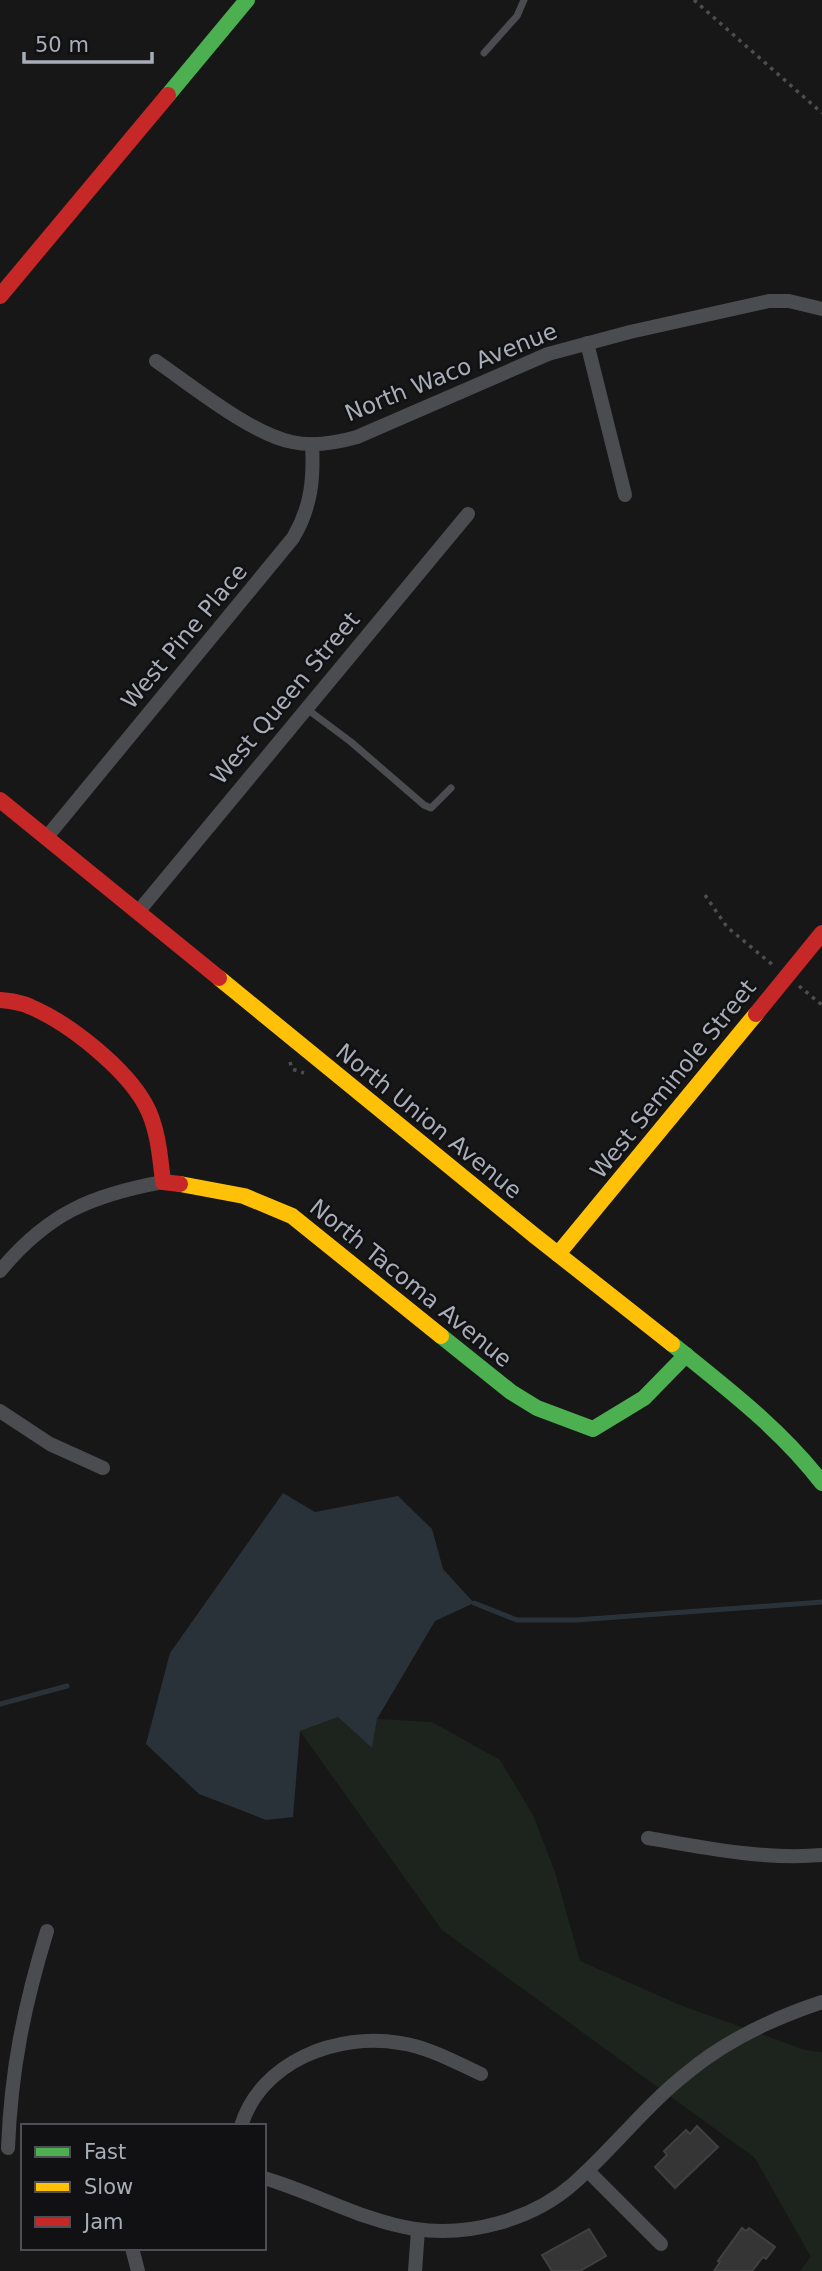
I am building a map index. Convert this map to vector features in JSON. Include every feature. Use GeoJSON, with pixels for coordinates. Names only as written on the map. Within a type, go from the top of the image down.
{"type":"FeatureCollection","features":[{"type":"Feature","properties":{"kind":"street"},"geometry":{"type":"LineString","coordinates":[[0,296],[247,0]]}},
{"type":"Feature","properties":{"kind":"street","name":"North Waco Avenue"},"geometry":{"type":"LineString","coordinates":[[156,360],[262,431],[292,442],[329,443],[357,436],[521,364],[587,343],[769,301],[789,301],[822,309]]}},
{"type":"Feature","properties":{"kind":"street"},"geometry":{"type":"LineString","coordinates":[[587,343],[625,495]]}},
{"type":"Feature","properties":{"kind":"street","name":"West Pine Place"},"geometry":{"type":"LineString","coordinates":[[46,838],[293,538],[306,514],[312,491],[312,444]]}},
{"type":"Feature","properties":{"kind":"street","name":"West Queen Street"},"geometry":{"type":"LineString","coordinates":[[138,912],[468,514]]}},
{"type":"Feature","properties":{"kind":"street","name":"North Union Avenue"},"geometry":{"type":"LineString","coordinates":[[0,800],[777,1431],[802,1456],[822,1483]]}},
{"type":"Feature","properties":{"kind":"street","name":"West Seminole Street"},"geometry":{"type":"LineString","coordinates":[[558,1254],[822,933]]}},
{"type":"Feature","properties":{"kind":"street"},"geometry":{"type":"LineString","coordinates":[[0,1270],[36,1234],[66,1212],[118,1190],[163,1182],[157,1135],[152,1119],[128,1079],[54,1019],[28,1005],[1,1000]]}},
{"type":"Feature","properties":{"kind":"street","name":"North Tacoma Avenue"},"geometry":{"type":"LineString","coordinates":[[163,1182],[234,1191],[259,1199],[292,1216],[519,1398],[551,1414],[593,1429],[644,1398],[686,1356]]}},
{"type":"Feature","properties":{"kind":"street"},"geometry":{"type":"LineString","coordinates":[[0,1411],[50,1444],[103,1468]]}},
{"type":"Feature","properties":{"kind":"street"},"geometry":{"type":"LineString","coordinates":[[648,1838],[749,1854],[822,1855]]}},
{"type":"Feature","properties":{"kind":"street"},"geometry":{"type":"LineString","coordinates":[[10,2148],[17,2048],[23,2014],[47,1931]]}},
{"type":"Feature","properties":{"kind":"street"},"geometry":{"type":"LineString","coordinates":[[266,2179],[379,2220],[418,2230],[462,2230],[499,2223],[558,2195],[588,2171],[640,2114],[689,2071],[716,2052],[756,2029],[822,2001]]}},
{"type":"Feature","properties":{"kind":"street"},"geometry":{"type":"LineString","coordinates":[[242,2124],[250,2104],[259,2092],[285,2067],[327,2047],[349,2042],[368,2040],[402,2043],[436,2054],[481,2074]]}},
{"type":"Feature","properties":{"kind":"street"},"geometry":{"type":"LineString","coordinates":[[588,2171],[661,2245]]}},
{"type":"Feature","properties":{"kind":"street"},"geometry":{"type":"LineString","coordinates":[[415,2271],[418,2230]]}},
{"type":"Feature","properties":{"kind":"street"},"geometry":{"type":"LineString","coordinates":[[133,2250],[138,2271]]}},
{"type":"Feature","properties":{"kind":"lane"},"geometry":{"type":"LineString","coordinates":[[484,53],[517,16],[524,0]]}},
{"type":"Feature","properties":{"kind":"lane"},"geometry":{"type":"LineString","coordinates":[[306,708],[425,805],[431,808],[451,789]]}},
{"type":"Feature","properties":{"kind":"path"},"geometry":{"type":"LineString","coordinates":[[694,0],[822,113]]}},
{"type":"Feature","properties":{"kind":"path"},"geometry":{"type":"LineString","coordinates":[[705,895],[727,927],[822,1005]]}},
{"type":"Feature","properties":{"kind":"path"},"geometry":{"type":"LineString","coordinates":[[289,1060],[292,1069],[303,1072],[313,1080]]}},
{"type":"Feature","properties":{"kind":"shaded area"},"geometry":{"type":"Polygon","coordinates":[[[283,1493],[315,1512],[398,1496],[432,1529],[443,1569],[474,1603],[435,1621],[377,1719],[372,1748],[338,1717],[300,1731],[293,1817],[266,1820],[199,1794],[146,1744],[170,1653],[283,1493]]]}},
{"type":"Feature","properties":{"kind":"shaded area"},"geometry":{"type":"Polygon","coordinates":[[[338,1717],[372,1748],[377,1719],[432,1722],[500,1760],[533,1815],[555,1872],[580,1961],[680,2005],[805,2050],[822,2052],[822,2271],[800,2271],[811,2257],[755,2158],[442,1930],[300,1731],[338,1717]]]}},
{"type":"Feature","properties":{"kind":"building"},"geometry":{"type":"Polygon","coordinates":[[[697,2126],[718,2147],[675,2188],[655,2167],[667,2155],[664,2151],[686,2130],[690,2134],[697,2126]]]}},
{"type":"Feature","properties":{"kind":"building"},"geometry":{"type":"Polygon","coordinates":[[[742,2228],[746,2231],[749,2228],[775,2247],[752,2271],[714,2271],[720,2262],[718,2261],[742,2228]]]}},
{"type":"Feature","properties":{"kind":"building"},"geometry":{"type":"Polygon","coordinates":[[[589,2229],[606,2256],[580,2271],[552,2271],[542,2255],[589,2229]]]}},
{"type":"Feature","properties":{"kind":"waterway"},"geometry":{"type":"LineString","coordinates":[[474,1603],[517,1620],[576,1620],[822,1602]]}},
{"type":"Feature","properties":{"kind":"waterway"},"geometry":{"type":"LineString","coordinates":[[0,1704],[67,1686]]}},
{"type":"Feature","properties":{"kind":"traffic: fast"},"geometry":{"type":"LineString","coordinates":[[168,95],[247,0]]}},
{"type":"Feature","properties":{"kind":"traffic: fast"},"geometry":{"type":"LineString","coordinates":[[441,1336],[511,1392],[537,1408],[593,1429],[644,1398],[686,1355]]}},
{"type":"Feature","properties":{"kind":"traffic: fast"},"geometry":{"type":"LineString","coordinates":[[672,1344],[770,1427],[822,1483]]}},
{"type":"Feature","properties":{"kind":"traffic: slow"},"geometry":{"type":"LineString","coordinates":[[219,978],[672,1344]]}},
{"type":"Feature","properties":{"kind":"traffic: slow"},"geometry":{"type":"LineString","coordinates":[[558,1254],[756,1014]]}},
{"type":"Feature","properties":{"kind":"traffic: slow"},"geometry":{"type":"LineString","coordinates":[[180,1184],[244,1196],[292,1216],[441,1336]]}},
{"type":"Feature","properties":{"kind":"traffic: jam"},"geometry":{"type":"LineString","coordinates":[[0,296],[168,95]]}},
{"type":"Feature","properties":{"kind":"traffic: jam"},"geometry":{"type":"LineString","coordinates":[[0,800],[219,978]]}},
{"type":"Feature","properties":{"kind":"traffic: jam"},"geometry":{"type":"LineString","coordinates":[[756,1014],[822,933]]}},
{"type":"Feature","properties":{"kind":"traffic: jam"},"geometry":{"type":"LineString","coordinates":[[0,1000],[27,1005],[46,1014],[95,1048],[124,1076],[145,1104],[153,1122],[163,1182],[180,1184]]}}]}
